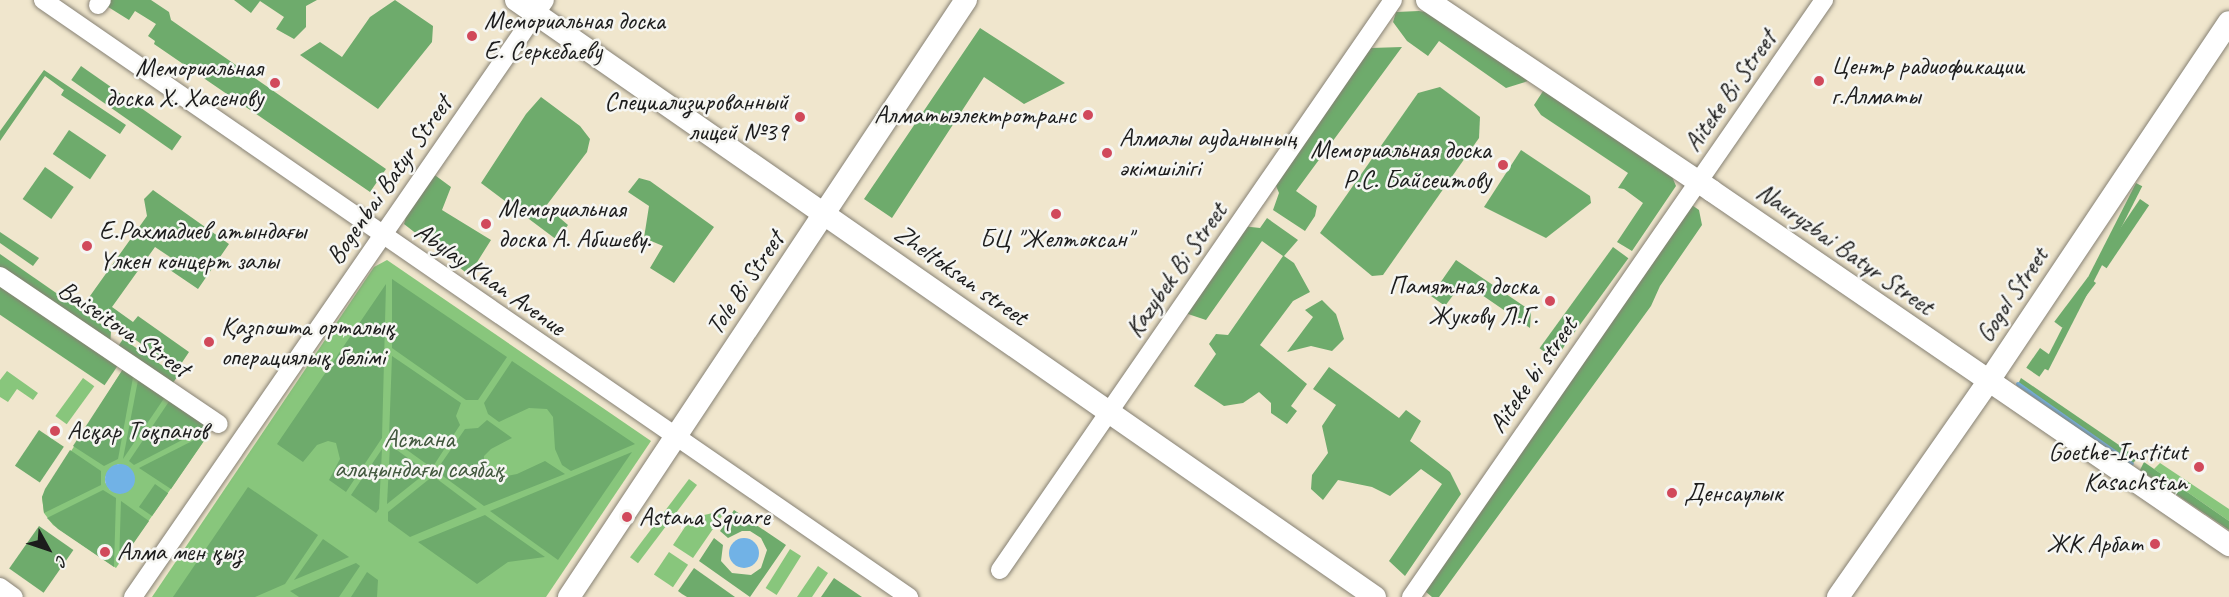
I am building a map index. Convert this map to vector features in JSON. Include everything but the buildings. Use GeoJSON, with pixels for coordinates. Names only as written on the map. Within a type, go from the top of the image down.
{"type":"FeatureCollection","features":[{"type":"Feature","properties":{"kind":"main road","name":"Zheltoksan street"},"geometry":{"type":"LineString","coordinates":[[516,0],[540,7],[825,215],[1375,597]]}},
{"type":"Feature","properties":{"kind":"main road","name":"Tole Bi Street"},"geometry":{"type":"LineString","coordinates":[[569,597],[966,0]]}},
{"type":"Feature","properties":{"kind":"main road","name":"Nauryzbai Batyr Street"},"geometry":{"type":"LineString","coordinates":[[1427,0],[1699,182],[2229,545]]}},
{"type":"Feature","properties":{"kind":"main road","name":"Gogol Street"},"geometry":{"type":"LineString","coordinates":[[1838,597],[1988,382],[2229,22]]}},
{"type":"Feature","properties":{"kind":"street","name":"Abylay Khan Avenue"},"geometry":{"type":"LineString","coordinates":[[43,0],[909,597]]}},
{"type":"Feature","properties":{"kind":"street","name":"Kazybek Bi Street"},"geometry":{"type":"LineString","coordinates":[[1000,570],[1393,0]]}},
{"type":"Feature","properties":{"kind":"street","name":"Aiteke Bi Street"},"geometry":{"type":"LineString","coordinates":[[1699,182],[1824,0]]}},
{"type":"Feature","properties":{"kind":"street","name":"Bogenbai Batyr Street"},"geometry":{"type":"LineString","coordinates":[[133,597],[540,7]]}},
{"type":"Feature","properties":{"kind":"street","name":"Aiteke bi street"},"geometry":{"type":"LineString","coordinates":[[1411,597],[1699,182]]}},
{"type":"Feature","properties":{"kind":"street","name":"Baiseitova Street"},"geometry":{"type":"LineString","coordinates":[[0,276],[219,424]]}},
{"type":"Feature","properties":{"kind":"street"},"geometry":{"type":"LineString","coordinates":[[0,587],[14,597]]}},
{"type":"Feature","properties":{"kind":"green space"},"geometry":{"type":"Polygon","coordinates":[[[97,0],[151,0],[169,12],[171,20],[386,169],[370,192],[154,44],[155,41],[148,36],[156,24],[135,11],[129,20],[97,0]]]}},
{"type":"Feature","properties":{"kind":"green space"},"geometry":{"type":"Polygon","coordinates":[[[234,0],[317,0],[306,6],[306,27],[294,39],[276,29],[284,17],[260,1],[251,13],[234,0]]]}},
{"type":"Feature","properties":{"kind":"green space"},"geometry":{"type":"Polygon","coordinates":[[[395,0],[433,26],[432,42],[378,109],[300,55],[320,42],[342,57],[370,17],[395,0]]]}},
{"type":"Feature","properties":{"kind":"green space"},"geometry":{"type":"Polygon","coordinates":[[[1396,12],[1432,13],[1528,81],[1506,88],[1439,41],[1428,56],[1407,41],[1393,22],[1396,12]]]}},
{"type":"Feature","properties":{"kind":"green space"},"geometry":{"type":"Polygon","coordinates":[[[980,28],[1065,83],[1024,104],[984,77],[892,218],[864,199],[980,28]]]}},
{"type":"Feature","properties":{"kind":"green space"},"geometry":{"type":"Polygon","coordinates":[[[1402,47],[1296,191],[1317,206],[1315,216],[1305,231],[1273,210],[1279,193],[1274,181],[1371,48],[1402,47]]]}},
{"type":"Feature","properties":{"kind":"green space"},"geometry":{"type":"Polygon","coordinates":[[[81,66],[182,137],[172,150],[71,80],[81,66]]]}},
{"type":"Feature","properties":{"kind":"green space"},"geometry":{"type":"Polygon","coordinates":[[[44,70],[126,125],[120,134],[61,95],[64,90],[45,76],[0,141],[0,131],[44,70]]]}},
{"type":"Feature","properties":{"kind":"green space"},"geometry":{"type":"Polygon","coordinates":[[[1440,87],[1480,117],[1479,138],[1383,275],[1372,276],[1320,233],[1418,93],[1440,87]]]}},
{"type":"Feature","properties":{"kind":"green space"},"geometry":{"type":"Polygon","coordinates":[[[1545,88],[1671,174],[1676,186],[1632,251],[1617,242],[1643,203],[1624,189],[1618,188],[1628,173],[1541,115],[1534,105],[1545,88]]]}},
{"type":"Feature","properties":{"kind":"green space"},"geometry":{"type":"Polygon","coordinates":[[[541,97],[580,126],[590,139],[587,152],[546,206],[568,225],[557,240],[481,183],[526,114],[541,97]]]}},
{"type":"Feature","properties":{"kind":"green space"},"geometry":{"type":"Polygon","coordinates":[[[69,130],[106,155],[90,179],[53,154],[69,130]]]}},
{"type":"Feature","properties":{"kind":"green space"},"geometry":{"type":"Polygon","coordinates":[[[1521,150],[1590,196],[1591,203],[1546,238],[1484,207],[1521,150]]]}},
{"type":"Feature","properties":{"kind":"green space"},"geometry":{"type":"Polygon","coordinates":[[[45,167],[74,187],[51,219],[23,199],[45,167]]]}},
{"type":"Feature","properties":{"kind":"green space"},"geometry":{"type":"Polygon","coordinates":[[[432,173],[451,187],[442,210],[491,240],[469,275],[404,224],[408,209],[432,173]]]}},
{"type":"Feature","properties":{"kind":"green space"},"geometry":{"type":"Polygon","coordinates":[[[639,178],[650,181],[714,227],[674,283],[650,268],[663,246],[644,238],[649,206],[628,192],[639,178]]]}},
{"type":"Feature","properties":{"kind":"green space"},"geometry":{"type":"Polygon","coordinates":[[[2136,183],[2142,186],[2048,371],[2042,367],[2136,183]]]}},
{"type":"Feature","properties":{"kind":"green space"},"geometry":{"type":"Polygon","coordinates":[[[153,190],[229,244],[198,289],[170,270],[176,261],[155,247],[112,307],[133,322],[138,316],[189,352],[177,370],[85,303],[147,216],[144,199],[153,190]]]}},
{"type":"Feature","properties":{"kind":"green space"},"geometry":{"type":"Polygon","coordinates":[[[2140,199],[2149,205],[2107,268],[2098,262],[2140,199]]]}},
{"type":"Feature","properties":{"kind":"green space"},"geometry":{"type":"Polygon","coordinates":[[[1686,201],[1699,210],[1702,225],[1660,286],[1651,306],[1439,597],[1432,597],[1419,586],[1686,201]]]}},
{"type":"Feature","properties":{"kind":"green space"},"geometry":{"type":"Polygon","coordinates":[[[1267,218],[1298,240],[1284,256],[1294,263],[1310,292],[1293,301],[1260,345],[1307,384],[1291,406],[1297,411],[1287,424],[1271,413],[1271,403],[1259,392],[1243,403],[1224,406],[1194,386],[1216,354],[1209,344],[1216,334],[1228,335],[1283,256],[1262,241],[1206,320],[1182,312],[1242,226],[1260,228],[1267,218]]]}},
{"type":"Feature","properties":{"kind":"green space"},"geometry":{"type":"Polygon","coordinates":[[[0,232],[39,258],[33,266],[0,243],[0,232]]]}},
{"type":"Feature","properties":{"kind":"green space"},"geometry":{"type":"Polygon","coordinates":[[[1613,247],[1628,258],[1555,359],[1540,348],[1613,247]]]}},
{"type":"Feature","properties":{"kind":"green space"},"geometry":{"type":"Polygon","coordinates":[[[0,254],[111,331],[110,346],[0,271],[0,254]]]}},
{"type":"Feature","properties":{"kind":"green space","name":"Астана алаңындағы саябақ"},"geometry":{"type":"Polygon","coordinates":[[[387,260],[651,441],[546,597],[152,597],[374,267],[387,260]]]}},
{"type":"Feature","properties":{"kind":"green space"},"geometry":{"type":"Polygon","coordinates":[[[1456,260],[1531,311],[1530,328],[1463,282],[1445,306],[1431,296],[1456,260]]]}},
{"type":"Feature","properties":{"kind":"green space"},"geometry":{"type":"Polygon","coordinates":[[[2088,277],[2096,283],[2062,328],[2054,322],[2088,277]]]}},
{"type":"Feature","properties":{"kind":"green space"},"geometry":{"type":"Polygon","coordinates":[[[392,279],[507,357],[478,400],[466,400],[392,348],[392,279]]]}},
{"type":"Feature","properties":{"kind":"green space"},"geometry":{"type":"Polygon","coordinates":[[[0,281],[120,362],[105,385],[0,315],[0,281]]]}},
{"type":"Feature","properties":{"kind":"green space"},"geometry":{"type":"Polygon","coordinates":[[[386,284],[382,438],[346,492],[329,480],[340,459],[336,443],[328,441],[317,445],[303,462],[277,444],[386,284]]]}},
{"type":"Feature","properties":{"kind":"green space"},"geometry":{"type":"Polygon","coordinates":[[[1322,300],[1336,314],[1344,339],[1332,351],[1311,346],[1287,352],[1313,317],[1305,310],[1322,300]]]}},
{"type":"Feature","properties":{"kind":"green space"},"geometry":{"type":"Polygon","coordinates":[[[123,339],[178,376],[169,388],[115,351],[123,339]]]}},
{"type":"Feature","properties":{"kind":"green space"},"geometry":{"type":"Polygon","coordinates":[[[2040,348],[2053,357],[2039,377],[2026,368],[2040,348]]]}},
{"type":"Feature","properties":{"kind":"green space"},"geometry":{"type":"Polygon","coordinates":[[[392,356],[461,403],[456,416],[460,425],[432,468],[389,437],[392,356]]]}},
{"type":"Feature","properties":{"kind":"green space"},"geometry":{"type":"Polygon","coordinates":[[[512,361],[635,444],[571,471],[562,465],[555,449],[553,417],[547,409],[529,408],[499,422],[488,414],[484,403],[512,361]]]}},
{"type":"Feature","properties":{"kind":"green space"},"geometry":{"type":"Polygon","coordinates":[[[125,366],[215,425],[116,568],[53,525],[44,513],[42,497],[125,366]],[[118,464],[105,477],[110,490],[123,493],[133,485],[134,475],[128,467],[118,464]]]}},
{"type":"Feature","properties":{"kind":"green space"},"geometry":{"type":"Polygon","coordinates":[[[125,366],[134,372],[118,459],[104,466],[73,446],[125,366]]]}},
{"type":"Feature","properties":{"kind":"green space"},"geometry":{"type":"Polygon","coordinates":[[[1329,367],[1399,418],[1406,410],[1421,421],[1410,441],[1450,472],[1461,494],[1405,576],[1389,561],[1442,484],[1421,469],[1390,496],[1372,487],[1338,480],[1323,500],[1311,489],[1312,475],[1328,453],[1322,426],[1336,405],[1313,389],[1329,367]]]}},
{"type":"Feature","properties":{"kind":"green space"},"geometry":{"type":"Polygon","coordinates":[[[7,371],[38,393],[33,400],[17,389],[8,402],[0,397],[0,380],[7,371]]]}},
{"type":"Feature","properties":{"kind":"green space"},"geometry":{"type":"Polygon","coordinates":[[[139,375],[167,394],[123,459],[139,375]]]}},
{"type":"Feature","properties":{"kind":"green space"},"geometry":{"type":"Polygon","coordinates":[[[83,378],[94,386],[67,424],[55,416],[83,378]]]}},
{"type":"Feature","properties":{"kind":"green space"},"geometry":{"type":"Polygon","coordinates":[[[2021,378],[2138,458],[2132,464],[2018,384],[2021,378]]]}},
{"type":"Feature","properties":{"kind":"green space"},"geometry":{"type":"Polygon","coordinates":[[[172,397],[213,424],[134,465],[129,461],[172,397]]]}},
{"type":"Feature","properties":{"kind":"green space"},"geometry":{"type":"Polygon","coordinates":[[[487,420],[512,438],[491,449],[484,456],[484,462],[490,471],[506,476],[517,474],[545,461],[565,474],[484,506],[436,471],[465,429],[478,428],[487,420]]]}},
{"type":"Feature","properties":{"kind":"green space"},"geometry":{"type":"Polygon","coordinates":[[[39,430],[64,447],[40,482],[15,466],[39,430]]]}},
{"type":"Feature","properties":{"kind":"green space"},"geometry":{"type":"Polygon","coordinates":[[[210,432],[171,489],[139,468],[210,432]]]}},
{"type":"Feature","properties":{"kind":"green space"},"geometry":{"type":"Polygon","coordinates":[[[390,445],[427,472],[387,504],[390,445]]]}},
{"type":"Feature","properties":{"kind":"green space"},"geometry":{"type":"Polygon","coordinates":[[[382,449],[379,509],[376,513],[351,495],[382,449]]]}},
{"type":"Feature","properties":{"kind":"green space"},"geometry":{"type":"Polygon","coordinates":[[[70,450],[101,471],[101,485],[44,513],[42,497],[45,489],[70,450]]]}},
{"type":"Feature","properties":{"kind":"green space"},"geometry":{"type":"Polygon","coordinates":[[[632,452],[558,560],[490,511],[632,452]]]}},
{"type":"Feature","properties":{"kind":"green space"},"geometry":{"type":"Polygon","coordinates":[[[2144,462],[2229,521],[2229,530],[2140,470],[2144,462]]]}},
{"type":"Feature","properties":{"kind":"green space"},"geometry":{"type":"Polygon","coordinates":[[[2160,463],[2229,509],[2229,521],[2154,469],[2160,463]]]}},
{"type":"Feature","properties":{"kind":"green space"},"geometry":{"type":"Polygon","coordinates":[[[433,476],[477,509],[410,537],[388,521],[388,512],[433,476]]]}},
{"type":"Feature","properties":{"kind":"green space"},"geometry":{"type":"Polygon","coordinates":[[[689,479],[697,485],[638,563],[630,557],[689,479]]]}},
{"type":"Feature","properties":{"kind":"green space"},"geometry":{"type":"Polygon","coordinates":[[[155,484],[168,493],[152,516],[139,507],[155,484]]]}},
{"type":"Feature","properties":{"kind":"green space"},"geometry":{"type":"Polygon","coordinates":[[[248,487],[318,535],[285,584],[255,597],[173,597],[248,487]]]}},
{"type":"Feature","properties":{"kind":"green space"},"geometry":{"type":"Polygon","coordinates":[[[103,490],[116,498],[114,567],[58,529],[47,518],[103,490]]]}},
{"type":"Feature","properties":{"kind":"green space"},"geometry":{"type":"Polygon","coordinates":[[[121,501],[149,521],[119,564],[121,501]]]}},
{"type":"Feature","properties":{"kind":"green space"},"geometry":{"type":"Polygon","coordinates":[[[726,510],[693,558],[673,545],[691,518],[726,510]]]}},
{"type":"Feature","properties":{"kind":"green space"},"geometry":{"type":"Polygon","coordinates":[[[734,510],[786,545],[750,597],[699,561],[714,538],[723,545],[721,561],[732,573],[751,575],[761,568],[767,550],[761,538],[750,531],[742,531],[728,538],[720,531],[734,510]]]}},
{"type":"Feature","properties":{"kind":"green space"},"geometry":{"type":"Polygon","coordinates":[[[485,515],[545,557],[508,562],[477,584],[418,542],[485,515]]]}},
{"type":"Feature","properties":{"kind":"green space"},"geometry":{"type":"Polygon","coordinates":[[[39,526],[73,550],[44,593],[9,569],[39,526]]]}},
{"type":"Feature","properties":{"kind":"green space"},"geometry":{"type":"Polygon","coordinates":[[[323,539],[349,557],[294,580],[323,539]]]}},
{"type":"Feature","properties":{"kind":"green space"},"geometry":{"type":"Polygon","coordinates":[[[790,549],[801,556],[777,595],[766,588],[790,549]]]}},
{"type":"Feature","properties":{"kind":"green space"},"geometry":{"type":"Polygon","coordinates":[[[669,552],[688,565],[673,587],[654,574],[669,552]]]}},
{"type":"Feature","properties":{"kind":"green space"},"geometry":{"type":"Polygon","coordinates":[[[356,563],[360,566],[339,597],[299,597],[290,591],[356,563]]]}},
{"type":"Feature","properties":{"kind":"green space"},"geometry":{"type":"Polygon","coordinates":[[[818,566],[828,573],[812,597],[797,597],[818,566]]]}},
{"type":"Feature","properties":{"kind":"green space"},"geometry":{"type":"Polygon","coordinates":[[[694,568],[735,597],[687,597],[682,594],[678,591],[694,568]]]}},
{"type":"Feature","properties":{"kind":"green space"},"geometry":{"type":"Polygon","coordinates":[[[367,572],[378,580],[377,597],[351,597],[367,572]]]}},
{"type":"Feature","properties":{"kind":"green space"},"geometry":{"type":"Polygon","coordinates":[[[834,578],[862,597],[821,597],[834,578]]]}},
{"type":"Feature","properties":{"kind":"water"},"geometry":{"type":"Polygon","coordinates":[[[120,464],[130,469],[135,479],[130,489],[120,494],[110,489],[105,479],[110,469],[120,464]]]}},
{"type":"Feature","properties":{"kind":"water"},"geometry":{"type":"Polygon","coordinates":[[[744,538],[755,542],[759,553],[755,564],[744,568],[733,564],[729,553],[733,542],[744,538]]]}},
{"type":"Feature","properties":{"kind":"waterway"},"geometry":{"type":"LineString","coordinates":[[2018,384],[2132,464]]}},
{"type":"Feature","properties":{"kind":"place","name":"Мемориальная доска Е. Серкебаеву"},"geometry":{"type":"Point","coordinates":[472,36]}},
{"type":"Feature","properties":{"kind":"place","name":"Центр радиофикации г.Алматы"},"geometry":{"type":"Point","coordinates":[1819,81]}},
{"type":"Feature","properties":{"kind":"place","name":"Мемориальная доска Х. Хасенову"},"geometry":{"type":"Point","coordinates":[275,83]}},
{"type":"Feature","properties":{"kind":"place","name":"Алматыэлектротранс"},"geometry":{"type":"Point","coordinates":[1088,115]}},
{"type":"Feature","properties":{"kind":"place","name":"Специализированный лицей №39"},"geometry":{"type":"Point","coordinates":[800,117]}},
{"type":"Feature","properties":{"kind":"place","name":"Алмалы ауданының әкімшілігі"},"geometry":{"type":"Point","coordinates":[1107,153]}},
{"type":"Feature","properties":{"kind":"place","name":"Мемориальная доска Р.С. Байсеитову"},"geometry":{"type":"Point","coordinates":[1503,165]}},
{"type":"Feature","properties":{"kind":"place","name":"БЦ \"Желтоксан\""},"geometry":{"type":"Point","coordinates":[1056,214]}},
{"type":"Feature","properties":{"kind":"place","name":"Мемориальная доска А. Абишеву."},"geometry":{"type":"Point","coordinates":[486,224]}},
{"type":"Feature","properties":{"kind":"place","name":"Е.Рахмадиев атындағы Үлкен концерт залы"},"geometry":{"type":"Point","coordinates":[87,246]}},
{"type":"Feature","properties":{"kind":"place","name":"Памятная доска Жукову Л.Г."},"geometry":{"type":"Point","coordinates":[1550,301]}},
{"type":"Feature","properties":{"kind":"place","name":"Қазпошта орталық операциялық бөлімі"},"geometry":{"type":"Point","coordinates":[209,342]}},
{"type":"Feature","properties":{"kind":"place","name":"Асқар Тоқпанов"},"geometry":{"type":"Point","coordinates":[55,431]}},
{"type":"Feature","properties":{"kind":"place","name":"Goethe-Institut Kasachstan"},"geometry":{"type":"Point","coordinates":[2199,467]}},
{"type":"Feature","properties":{"kind":"place","name":"Денсаулык"},"geometry":{"type":"Point","coordinates":[1672,493]}},
{"type":"Feature","properties":{"kind":"place","name":"Astana Square"},"geometry":{"type":"Point","coordinates":[627,517]}},
{"type":"Feature","properties":{"kind":"place","name":"ЖК Арбат"},"geometry":{"type":"Point","coordinates":[2155,544]}},
{"type":"Feature","properties":{"kind":"place","name":"Алма мен қыз"},"geometry":{"type":"Point","coordinates":[105,552]}}]}
